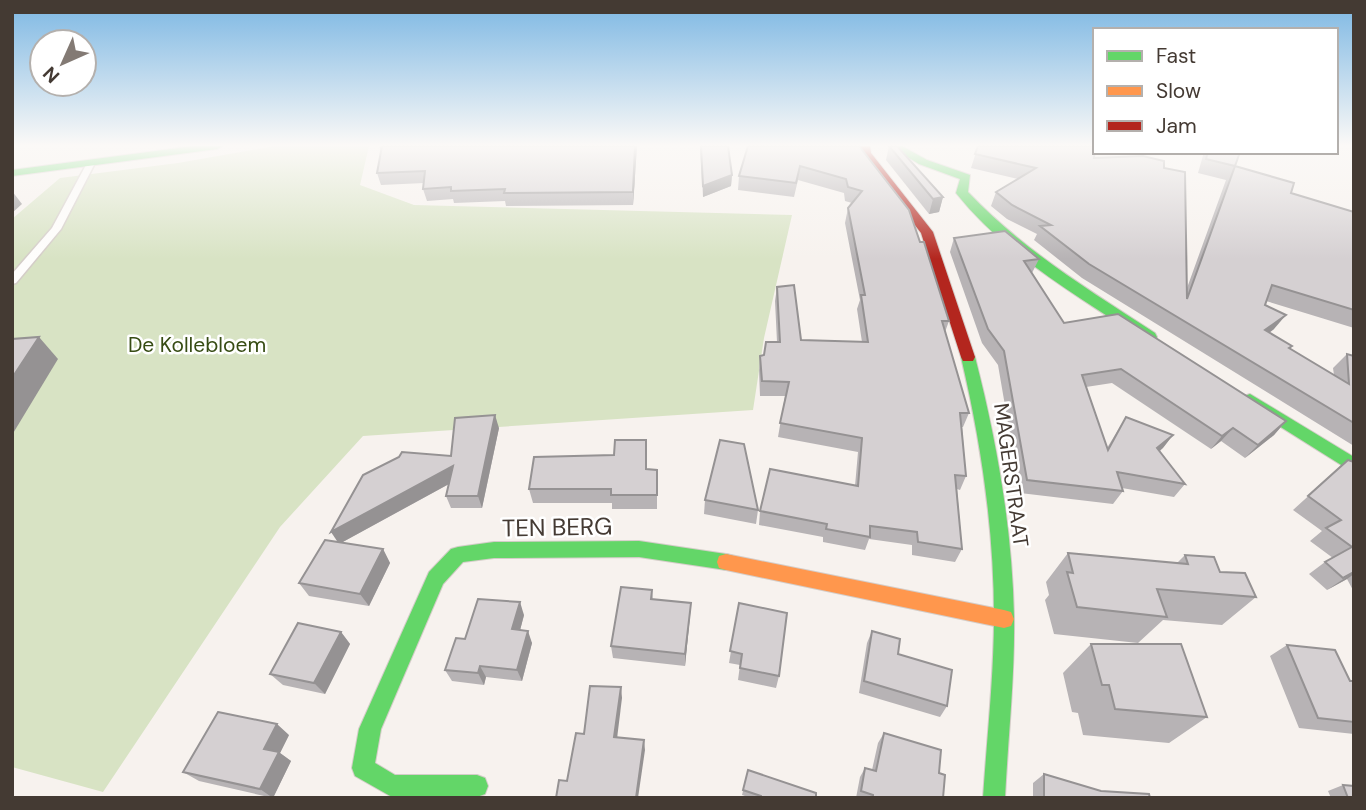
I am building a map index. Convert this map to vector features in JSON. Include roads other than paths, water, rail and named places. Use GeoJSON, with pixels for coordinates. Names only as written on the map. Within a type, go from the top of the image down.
{"type":"FeatureCollection","features":[{"type":"Feature","properties":{"kind":"street","name":"MAGERSTRAAT"},"geometry":{"type":"LineString","coordinates":[[889,184],[927,232],[965,345],[986,425],[1003,574],[1004,619],[995,798]]}},
{"type":"Feature","properties":{"kind":"street"},"geometry":{"type":"LineString","coordinates":[[964,184],[962,193],[983,218],[1070,286],[1169,349]]}},
{"type":"Feature","properties":{"kind":"street"},"geometry":{"type":"LineString","coordinates":[[1240,394],[1354,466]]}},
{"type":"Feature","properties":{"kind":"street","name":"TEN BERG"},"geometry":{"type":"LineString","coordinates":[[477,786],[392,786],[363,768],[370,729],[436,578],[458,555],[494,550],[639,549],[704,557],[1004,619]]}},
{"type":"Feature","properties":{"kind":"lane"},"geometry":{"type":"LineString","coordinates":[[12,281],[56,229],[80,184]]}},
{"type":"Feature","properties":{"kind":"park label","name":"De Kollebloem"},"geometry":{"type":"Point","coordinates":[197,345]}}]}
